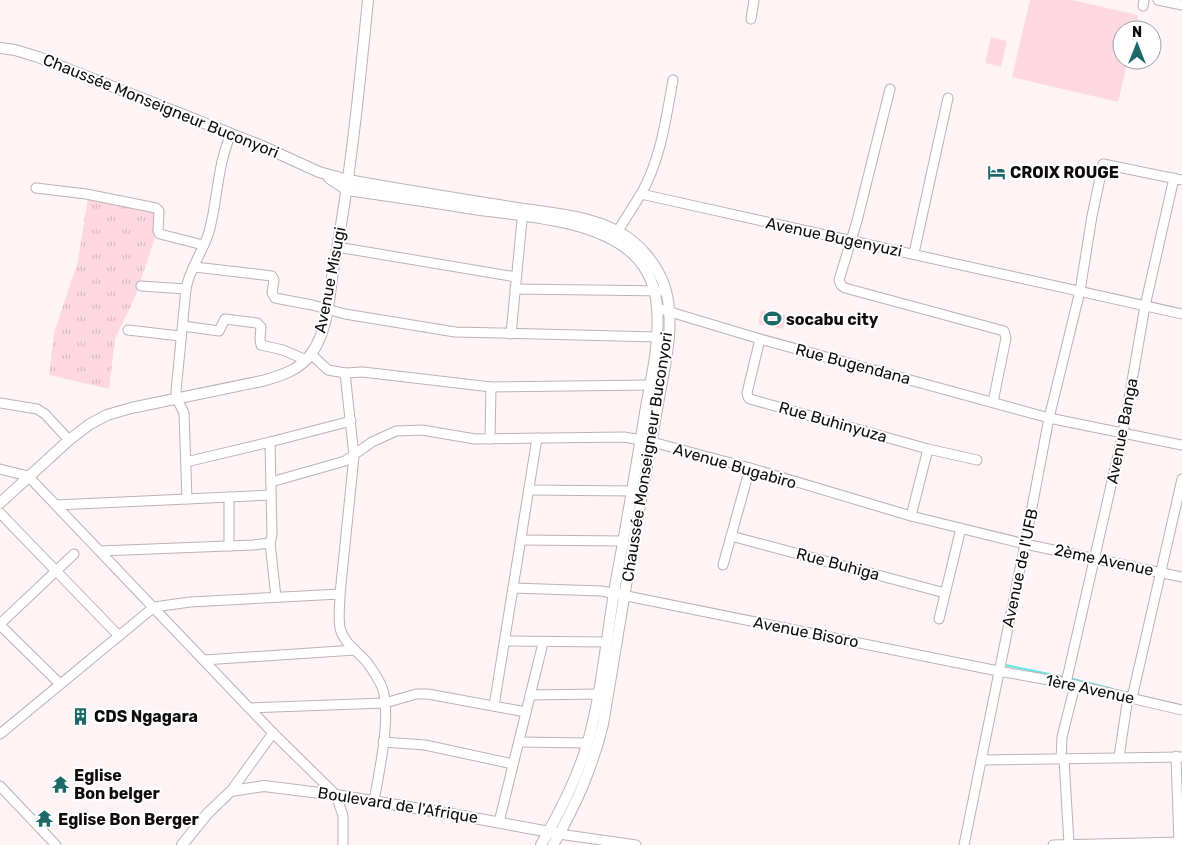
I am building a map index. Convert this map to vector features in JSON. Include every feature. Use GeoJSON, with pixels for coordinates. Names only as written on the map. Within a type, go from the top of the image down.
{"type":"FeatureCollection","features":[{"type":"Feature","properties":{"kind":"street","name":"Avenue Misugi"},"geometry":{"type":"LineString","coordinates":[[308,357],[322,333],[338,247],[368,0]]}},
{"type":"Feature","properties":{"kind":"street"},"geometry":{"type":"LineString","coordinates":[[751,19],[754,0]]}},
{"type":"Feature","properties":{"kind":"street"},"geometry":{"type":"LineString","coordinates":[[1158,0],[1182,5]]}},
{"type":"Feature","properties":{"kind":"street","name":"Chaussée Monseigneur Buconyori"},"geometry":{"type":"LineString","coordinates":[[0,48],[38,56],[231,134],[347,185],[523,212],[616,235],[641,249],[652,261],[666,291],[669,310],[666,359],[652,442],[597,750],[580,794],[553,845]]}},
{"type":"Feature","properties":{"kind":"street"},"geometry":{"type":"LineString","coordinates":[[616,235],[649,180],[659,150],[673,80]]}},
{"type":"Feature","properties":{"kind":"street"},"geometry":{"type":"LineString","coordinates":[[890,89],[857,221],[839,280],[845,288],[1004,332],[1006,338],[993,402]]}},
{"type":"Feature","properties":{"kind":"street"},"geometry":{"type":"LineString","coordinates":[[914,253],[948,98]]}},
{"type":"Feature","properties":{"kind":"street"},"geometry":{"type":"LineString","coordinates":[[187,499],[184,413],[177,400],[176,377],[180,336],[189,276],[195,267],[210,227],[223,154],[231,134]]}},
{"type":"Feature","properties":{"kind":"street","name":"Avenue de l'UFB"},"geometry":{"type":"LineString","coordinates":[[964,845],[1049,418],[1080,291],[1092,216],[1103,164],[1178,179]]}},
{"type":"Feature","properties":{"kind":"street","name":"Avenue Banga"},"geometry":{"type":"LineString","coordinates":[[1069,844],[1062,737],[1094,558],[1123,433],[1146,306],[1178,179]]}},
{"type":"Feature","properties":{"kind":"street"},"geometry":{"type":"LineString","coordinates":[[36,188],[86,194],[156,208],[159,211],[158,231],[160,234],[203,245]]}},
{"type":"Feature","properties":{"kind":"street","name":"Avenue Bugenyuzi"},"geometry":{"type":"LineString","coordinates":[[641,194],[850,241],[914,253],[1182,314]]}},
{"type":"Feature","properties":{"kind":"street"},"geometry":{"type":"LineString","coordinates":[[511,334],[523,212]]}},
{"type":"Feature","properties":{"kind":"street","name":"Chaussée Monseigneur Buconyori"},"geometry":{"type":"LineString","coordinates":[[541,845],[578,773],[587,743],[598,694],[657,337],[658,308],[650,276],[642,263],[624,246],[616,235]]}},
{"type":"Feature","properties":{"kind":"street"},"geometry":{"type":"LineString","coordinates":[[338,247],[516,277]]}},
{"type":"Feature","properties":{"kind":"street"},"geometry":{"type":"LineString","coordinates":[[195,267],[272,276],[274,280],[272,293],[275,298],[326,310],[429,329],[511,334],[657,337]]}},
{"type":"Feature","properties":{"kind":"street"},"geometry":{"type":"LineString","coordinates":[[140,286],[186,290]]}},
{"type":"Feature","properties":{"kind":"street"},"geometry":{"type":"LineString","coordinates":[[515,290],[666,291]]}},
{"type":"Feature","properties":{"kind":"street","name":"Rue Bugendana"},"geometry":{"type":"LineString","coordinates":[[658,308],[760,339],[1049,418],[1182,445]]}},
{"type":"Feature","properties":{"kind":"street"},"geometry":{"type":"LineString","coordinates":[[183,326],[219,332],[225,319],[257,323],[261,327],[261,345],[308,357],[328,370],[345,373],[363,372],[491,387],[650,385]]}},
{"type":"Feature","properties":{"kind":"street"},"geometry":{"type":"LineString","coordinates":[[128,330],[180,336]]}},
{"type":"Feature","properties":{"kind":"street","name":"Rue Buhinyuza"},"geometry":{"type":"LineString","coordinates":[[760,339],[748,397],[928,449],[977,460]]}},
{"type":"Feature","properties":{"kind":"street"},"geometry":{"type":"LineString","coordinates":[[0,503],[69,440],[90,424],[107,415],[131,408],[262,381],[294,369],[308,357]]}},
{"type":"Feature","properties":{"kind":"street"},"geometry":{"type":"LineString","coordinates":[[345,373],[354,456],[340,594],[340,629],[345,639],[367,663],[377,678],[385,703],[385,726],[374,801]]}},
{"type":"Feature","properties":{"kind":"street"},"geometry":{"type":"LineString","coordinates":[[490,439],[491,387]]}},
{"type":"Feature","properties":{"kind":"street"},"geometry":{"type":"LineString","coordinates":[[0,403],[37,409],[45,414],[69,440]]}},
{"type":"Feature","properties":{"kind":"street"},"geometry":{"type":"LineString","coordinates":[[186,462],[351,421]]}},
{"type":"Feature","properties":{"kind":"street","name":"Avenue Bugabiro"},"geometry":{"type":"LineString","coordinates":[[271,482],[336,464],[354,456],[372,442],[396,431],[422,430],[458,437],[490,439],[610,436],[652,442],[750,468],[910,516],[1025,544]]}},
{"type":"Feature","properties":{"kind":"street"},"geometry":{"type":"LineString","coordinates":[[494,706],[537,438]]}},
{"type":"Feature","properties":{"kind":"street"},"geometry":{"type":"LineString","coordinates":[[270,442],[272,536],[270,543],[276,597]]}},
{"type":"Feature","properties":{"kind":"street"},"geometry":{"type":"LineString","coordinates":[[910,516],[928,449]]}},
{"type":"Feature","properties":{"kind":"street"},"geometry":{"type":"LineString","coordinates":[[722,566],[750,468]]}},
{"type":"Feature","properties":{"kind":"street"},"geometry":{"type":"LineString","coordinates":[[0,469],[28,476],[273,733],[336,795],[343,816],[343,845]]}},
{"type":"Feature","properties":{"kind":"street"},"geometry":{"type":"LineString","coordinates":[[1119,757],[1130,697],[1182,479]]}},
{"type":"Feature","properties":{"kind":"street"},"geometry":{"type":"LineString","coordinates":[[529,490],[632,491]]}},
{"type":"Feature","properties":{"kind":"street"},"geometry":{"type":"LineString","coordinates":[[56,505],[271,496]]}},
{"type":"Feature","properties":{"kind":"street"},"geometry":{"type":"LineString","coordinates":[[229,497],[229,546]]}},
{"type":"Feature","properties":{"kind":"street"},"geometry":{"type":"LineString","coordinates":[[0,513],[119,636]]}},
{"type":"Feature","properties":{"kind":"street"},"geometry":{"type":"LineString","coordinates":[[939,619],[961,528]]}},
{"type":"Feature","properties":{"kind":"street","name":"Rue Buhiga"},"geometry":{"type":"LineString","coordinates":[[731,536],[945,593]]}},
{"type":"Feature","properties":{"kind":"street"},"geometry":{"type":"LineString","coordinates":[[521,540],[623,541]]}},
{"type":"Feature","properties":{"kind":"street"},"geometry":{"type":"LineString","coordinates":[[100,551],[264,545],[270,543]]}},
{"type":"Feature","properties":{"kind":"street","name":"2ème Avenue"},"geometry":{"type":"LineString","coordinates":[[1025,544],[1182,577]]}},
{"type":"Feature","properties":{"kind":"street"},"geometry":{"type":"LineString","coordinates":[[60,684],[0,624],[74,554]]}},
{"type":"Feature","properties":{"kind":"street","name":"Avenue Bisoro"},"geometry":{"type":"LineString","coordinates":[[513,588],[586,589],[614,593],[998,671]]}},
{"type":"Feature","properties":{"kind":"street"},"geometry":{"type":"LineString","coordinates":[[0,734],[154,607],[190,602],[340,594]]}},
{"type":"Feature","properties":{"kind":"street"},"geometry":{"type":"LineString","coordinates":[[505,641],[543,643],[606,642]]}},
{"type":"Feature","properties":{"kind":"street"},"geometry":{"type":"LineString","coordinates":[[499,822],[543,643]]}},
{"type":"Feature","properties":{"kind":"street"},"geometry":{"type":"LineString","coordinates":[[204,660],[355,650]]}},
{"type":"Feature","properties":{"kind":"street","name":"1ère Avenue"},"geometry":{"type":"LineString","coordinates":[[998,671],[1071,684],[1182,710]]}},
{"type":"Feature","properties":{"kind":"street"},"geometry":{"type":"LineString","coordinates":[[250,708],[385,703],[416,694],[428,694],[526,712]]}},
{"type":"Feature","properties":{"kind":"street"},"geometry":{"type":"LineString","coordinates":[[530,695],[598,694]]}},
{"type":"Feature","properties":{"kind":"street"},"geometry":{"type":"LineString","coordinates":[[182,845],[207,814],[231,790],[273,733]]}},
{"type":"Feature","properties":{"kind":"street"},"geometry":{"type":"LineString","coordinates":[[383,742],[426,745],[513,764]]}},
{"type":"Feature","properties":{"kind":"street"},"geometry":{"type":"LineString","coordinates":[[519,742],[587,743]]}},
{"type":"Feature","properties":{"kind":"street"},"geometry":{"type":"LineString","coordinates":[[981,760],[1179,756],[1181,842],[1053,845]]}},
{"type":"Feature","properties":{"kind":"street"},"geometry":{"type":"LineString","coordinates":[[0,786],[56,845]]}},
{"type":"Feature","properties":{"kind":"street","name":"Boulevard de l'Afrique"},"geometry":{"type":"LineString","coordinates":[[231,790],[264,786],[284,787],[499,822],[559,834],[636,845]]}},
{"type":"Feature","properties":{"kind":"green space"},"geometry":{"type":"Polygon","coordinates":[[[1030,0],[1072,0],[1138,15],[1137,20],[1112,20],[1112,70],[1126,70],[1118,102],[1012,77],[1030,0]]]}},
{"type":"Feature","properties":{"kind":"green space"},"geometry":{"type":"Polygon","coordinates":[[[991,37],[1007,41],[1001,67],[985,63],[991,37]]]}},
{"type":"Feature","properties":{"kind":"green space"},"geometry":{"type":"Polygon","coordinates":[[[88,197],[164,211],[135,297],[115,339],[109,389],[49,375],[54,333],[78,261],[88,197]]]}},
{"type":"Feature","properties":{"kind":"green space","name":"socabu city"},"geometry":{"type":"Polygon","coordinates":[[[761,310],[786,315],[783,329],[758,324],[761,310]]]}},
{"type":"Feature","properties":{"kind":"waterway"},"geometry":{"type":"LineString","coordinates":[[1005,665],[1064,677]]}},
{"type":"Feature","properties":{"kind":"waterway"},"geometry":{"type":"LineString","coordinates":[[1069,678],[1113,689]]}},
{"type":"Feature","properties":{"kind":"place","name":"CROIX ROUGE"},"geometry":{"type":"Point","coordinates":[996,172]}},
{"type":"Feature","properties":{"kind":"place","name":"socabu city"},"geometry":{"type":"Point","coordinates":[772,319]}},
{"type":"Feature","properties":{"kind":"place","name":"CDS Ngagara"},"geometry":{"type":"Point","coordinates":[80,716]}},
{"type":"Feature","properties":{"kind":"place","name":"Eglise Bon belger"},"geometry":{"type":"Point","coordinates":[60,784]}},
{"type":"Feature","properties":{"kind":"place","name":"Eglise Bon Berger"},"geometry":{"type":"Point","coordinates":[44,819]}}]}
